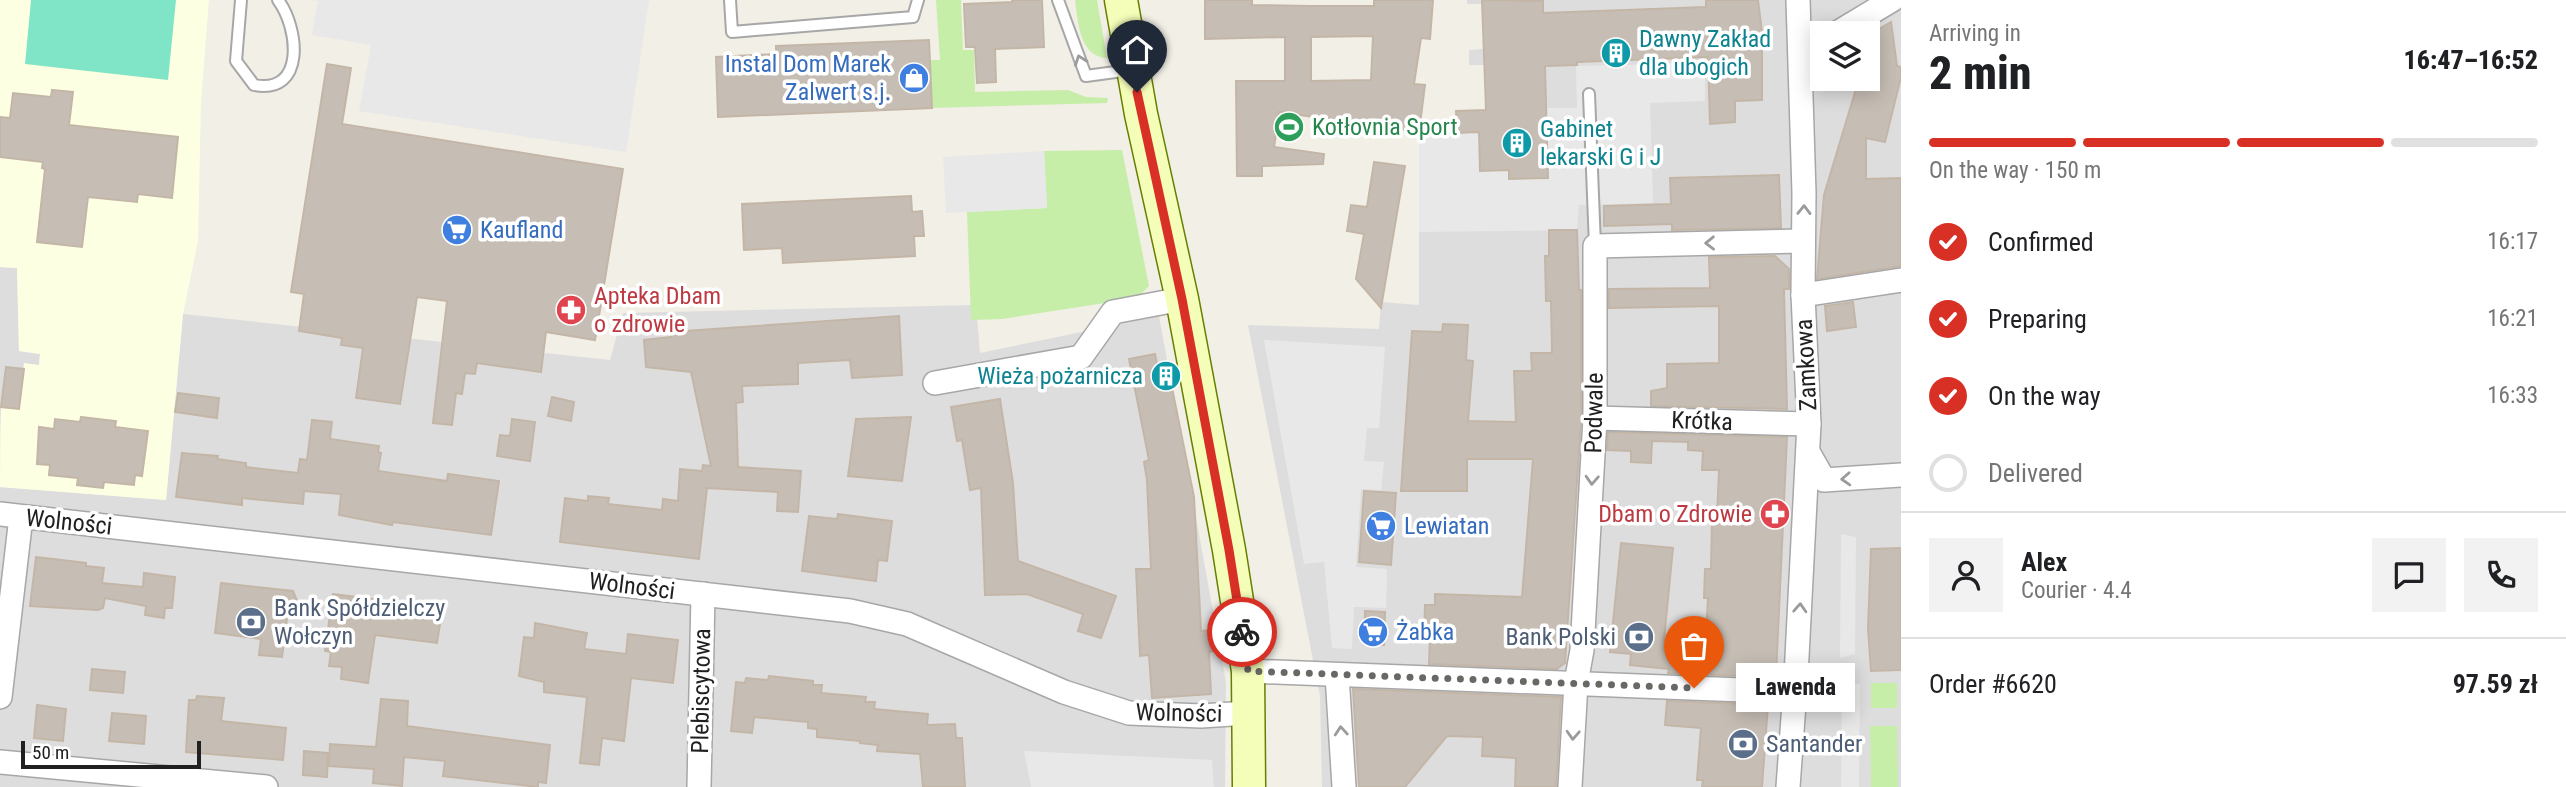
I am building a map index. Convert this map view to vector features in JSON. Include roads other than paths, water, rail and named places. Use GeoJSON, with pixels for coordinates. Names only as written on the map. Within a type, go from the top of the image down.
{"type":"FeatureCollection","features":[{"type":"Feature","properties":{"kind":"street"},"geometry":{"type":"LineString","coordinates":[[1121,0],[1132,69],[1182,299],[1229,550],[1248,671],[1248,787]]}},
{"type":"Feature","properties":{"kind":"street","name":"Zamkowa"},"geometry":{"type":"LineString","coordinates":[[1788,787],[1809,424],[1803,295],[1798,0]]}},
{"type":"Feature","properties":{"kind":"street"},"geometry":{"type":"LineString","coordinates":[[1857,21],[1892,0]]}},
{"type":"Feature","properties":{"kind":"street"},"geometry":{"type":"LineString","coordinates":[[1801,54],[1810,49]]}},
{"type":"Feature","properties":{"kind":"street"},"geometry":{"type":"LineString","coordinates":[[1595,246],[1803,241]]}},
{"type":"Feature","properties":{"kind":"street","name":"Podwale"},"geometry":{"type":"LineString","coordinates":[[1570,787],[1576,683],[1582,650],[1595,418],[1595,246]]}},
{"type":"Feature","properties":{"kind":"street"},"geometry":{"type":"LineString","coordinates":[[1803,295],[1901,280]]}},
{"type":"Feature","properties":{"kind":"street"},"geometry":{"type":"LineString","coordinates":[[935,383],[1081,357],[1113,312],[1182,299]]}},
{"type":"Feature","properties":{"kind":"street","name":"Krótka"},"geometry":{"type":"LineString","coordinates":[[1595,418],[1809,424]]}},
{"type":"Feature","properties":{"kind":"street"},"geometry":{"type":"LineString","coordinates":[[1808,451],[1824,480],[1901,475]]}},
{"type":"Feature","properties":{"kind":"street"},"geometry":{"type":"LineString","coordinates":[[0,697],[10,515]]}},
{"type":"Feature","properties":{"kind":"street","name":"Wolności"},"geometry":{"type":"LineString","coordinates":[[10,515],[850,611],[907,624],[1064,692],[1129,713],[1201,716],[1248,713]]}},
{"type":"Feature","properties":{"kind":"street","name":"Plebiscytowa"},"geometry":{"type":"LineString","coordinates":[[699,787],[703,594]]}},
{"type":"Feature","properties":{"kind":"street"},"geometry":{"type":"LineString","coordinates":[[1248,671],[1576,683],[1795,684]]}},
{"type":"Feature","properties":{"kind":"street"},"geometry":{"type":"LineString","coordinates":[[1337,675],[1344,787]]}},
{"type":"Feature","properties":{"kind":"street"},"geometry":{"type":"LineString","coordinates":[[0,762],[266,787]]}},
{"type":"Feature","properties":{"kind":"lane"},"geometry":{"type":"LineString","coordinates":[[241,0],[236,61],[254,85],[265,87],[284,80],[292,57],[292,30],[278,0]]}},
{"type":"Feature","properties":{"kind":"lane"},"geometry":{"type":"LineString","coordinates":[[730,0],[732,32],[913,17],[918,0]]}},
{"type":"Feature","properties":{"kind":"lane"},"geometry":{"type":"LineString","coordinates":[[1058,0],[1086,76],[1132,69]]}},
{"type":"Feature","properties":{"kind":"lane"},"geometry":{"type":"LineString","coordinates":[[1589,94],[1595,246]]}},
{"type":"Feature","properties":{"kind":"place","name":"Dawny Zakład dla ubogich"},"geometry":{"type":"Point","coordinates":[1616,53]}},
{"type":"Feature","properties":{"kind":"place","name":"Instal Dom Marek Zalwert s.j."},"geometry":{"type":"Point","coordinates":[914,78]}},
{"type":"Feature","properties":{"kind":"place","name":"Kotłovnia Sport"},"geometry":{"type":"Point","coordinates":[1289,127]}},
{"type":"Feature","properties":{"kind":"place","name":"Gabinet lekarski G i J"},"geometry":{"type":"Point","coordinates":[1517,143]}},
{"type":"Feature","properties":{"kind":"place","name":"Kaufland"},"geometry":{"type":"Point","coordinates":[457,230]}},
{"type":"Feature","properties":{"kind":"place","name":"Apteka Dbam o zdrowie"},"geometry":{"type":"Point","coordinates":[571,310]}},
{"type":"Feature","properties":{"kind":"place","name":"Wieża pożarnicza"},"geometry":{"type":"Point","coordinates":[1166,376]}},
{"type":"Feature","properties":{"kind":"place","name":"Dbam o Zdrowie"},"geometry":{"type":"Point","coordinates":[1775,514]}},
{"type":"Feature","properties":{"kind":"place","name":"Lewiatan"},"geometry":{"type":"Point","coordinates":[1381,526]}},
{"type":"Feature","properties":{"kind":"place","name":"Bank Spółdzielczy Wołczyn"},"geometry":{"type":"Point","coordinates":[251,622]}},
{"type":"Feature","properties":{"kind":"place","name":"Żabka"},"geometry":{"type":"Point","coordinates":[1373,632]}},
{"type":"Feature","properties":{"kind":"place","name":"Bank Polski"},"geometry":{"type":"Point","coordinates":[1639,637]}},
{"type":"Feature","properties":{"kind":"place","name":"Lawenda"},"geometry":{"type":"Point","coordinates":[1694,688]}},
{"type":"Feature","properties":{"kind":"place","name":"Santander"},"geometry":{"type":"Point","coordinates":[1743,744]}}]}
